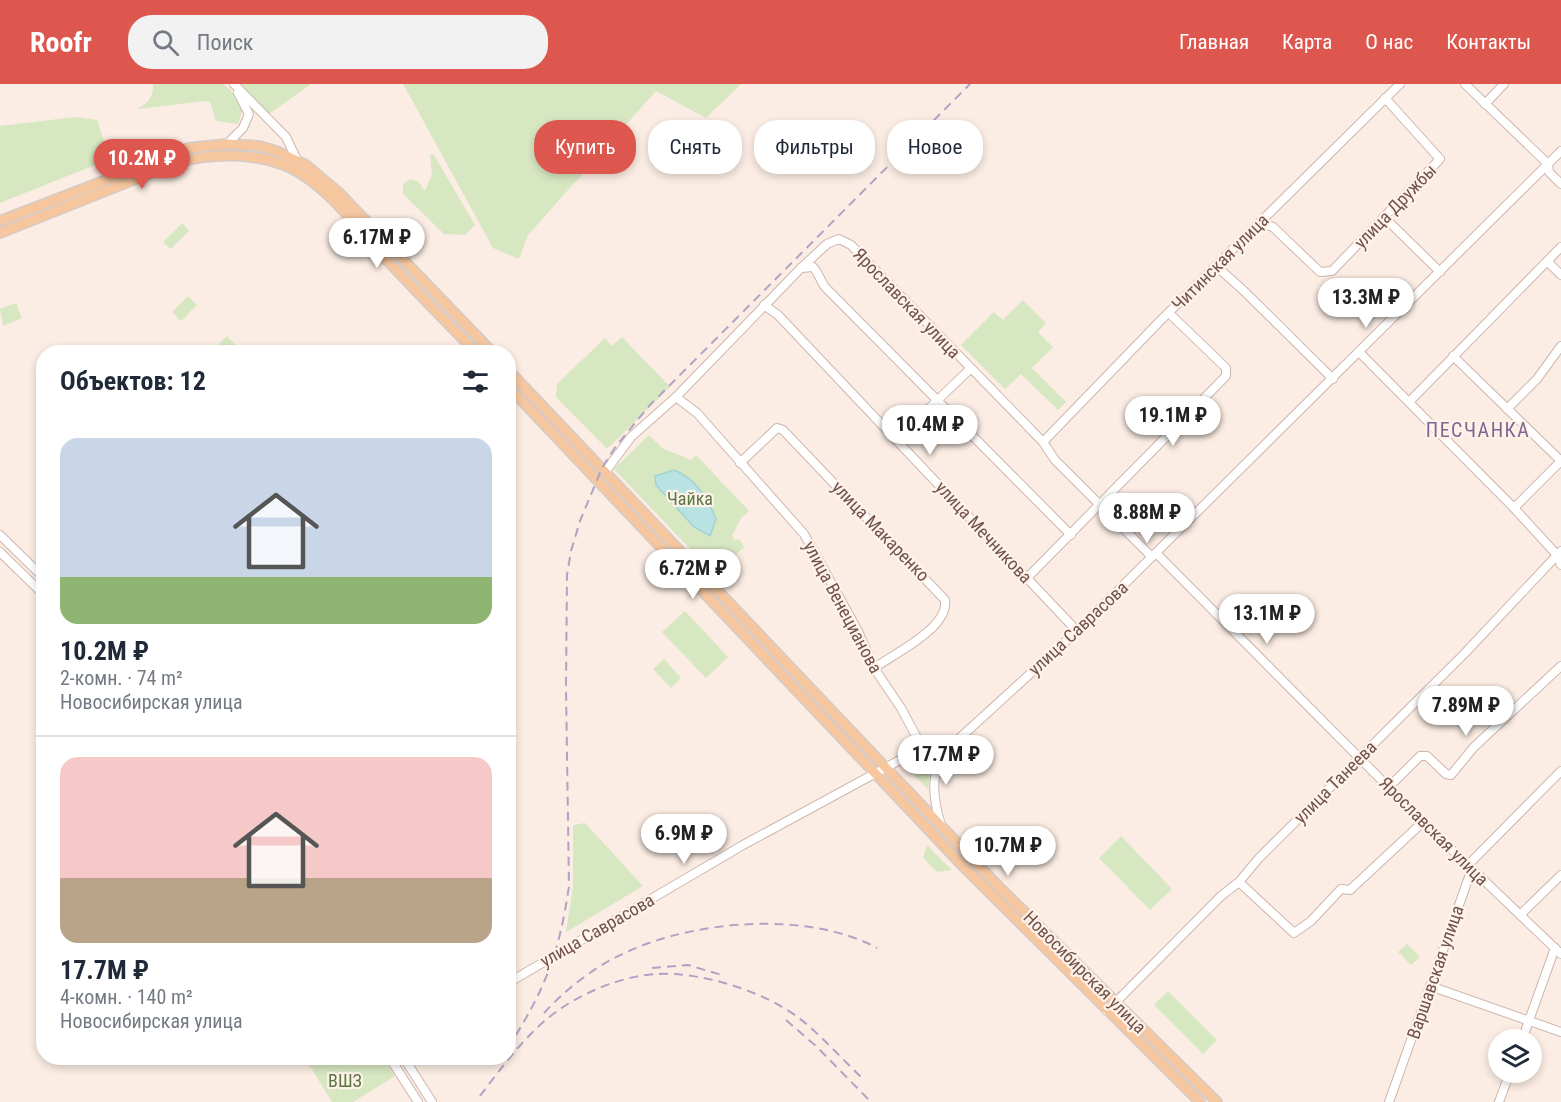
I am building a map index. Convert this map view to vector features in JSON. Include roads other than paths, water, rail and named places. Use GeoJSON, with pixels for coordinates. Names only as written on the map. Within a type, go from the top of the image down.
{"type":"FeatureCollection","features":[{"type":"Feature","properties":{"kind":"main road"},"geometry":{"type":"LineString","coordinates":[[13,228],[4,219],[174,152],[202,145],[259,146],[296,158],[338,192],[485,345]]}},
{"type":"Feature","properties":{"kind":"main road"},"geometry":{"type":"LineString","coordinates":[[0,233],[178,162],[206,156],[242,156],[271,161],[299,173],[331,200],[469,345]]}},
{"type":"Feature","properties":{"kind":"main road","name":"Новосибирская улица"},"geometry":{"type":"LineString","coordinates":[[516,378],[885,768],[1115,1003],[1217,1102]]}},
{"type":"Feature","properties":{"kind":"main road","name":"Новосибирская улица"},"geometry":{"type":"LineString","coordinates":[[516,394],[876,775],[1107,1011],[1200,1102]]}},
{"type":"Feature","properties":{"kind":"street"},"geometry":{"type":"LineString","coordinates":[[227,144],[243,128],[249,114],[233,84]]}},
{"type":"Feature","properties":{"kind":"street"},"geometry":{"type":"LineString","coordinates":[[233,84],[286,137],[296,158]]}},
{"type":"Feature","properties":{"kind":"street","name":"Читинская улица"},"geometry":{"type":"LineString","coordinates":[[1043,442],[1168,313],[1400,84]]}},
{"type":"Feature","properties":{"kind":"street"},"geometry":{"type":"LineString","coordinates":[[1465,84],[1548,164],[1549,172],[1561,183]]}},
{"type":"Feature","properties":{"kind":"street"},"geometry":{"type":"LineString","coordinates":[[1485,104],[1504,84]]}},
{"type":"Feature","properties":{"kind":"street","name":"улица Дружбы"},"geometry":{"type":"LineString","coordinates":[[1260,222],[1274,227],[1320,272],[1325,274],[1332,271],[1440,159],[1385,98]]}},
{"type":"Feature","properties":{"kind":"street","name":"улица Саврасова"},"geometry":{"type":"LineString","coordinates":[[516,977],[743,845],[876,775],[885,768],[923,749],[940,744],[951,746],[1077,631],[1360,353],[1561,151]]}},
{"type":"Feature","properties":{"kind":"street"},"geometry":{"type":"LineString","coordinates":[[1384,217],[1440,272]]}},
{"type":"Feature","properties":{"kind":"street","name":"Ярославская улица"},"geometry":{"type":"LineString","coordinates":[[605,472],[631,437],[676,397],[764,305],[827,244],[838,239],[851,245],[1043,442],[1054,460],[1100,506],[1154,555],[1423,822],[1558,951]]}},
{"type":"Feature","properties":{"kind":"street"},"geometry":{"type":"LineString","coordinates":[[1410,401],[1561,247]]}},
{"type":"Feature","properties":{"kind":"street"},"geometry":{"type":"LineString","coordinates":[[1547,261],[1561,275]]}},
{"type":"Feature","properties":{"kind":"street"},"geometry":{"type":"LineString","coordinates":[[1216,266],[1244,290],[1333,379]]}},
{"type":"Feature","properties":{"kind":"street"},"geometry":{"type":"LineString","coordinates":[[801,268],[813,267],[825,287],[1071,535]]}},
{"type":"Feature","properties":{"kind":"street","name":"улица Мечникова"},"geometry":{"type":"LineString","coordinates":[[764,305],[778,315],[1077,631]]}},
{"type":"Feature","properties":{"kind":"street"},"geometry":{"type":"LineString","coordinates":[[1027,578],[1226,376],[1226,368],[1168,313]]}},
{"type":"Feature","properties":{"kind":"street"},"geometry":{"type":"LineString","coordinates":[[1507,409],[1537,378],[1561,346]]}},
{"type":"Feature","properties":{"kind":"street"},"geometry":{"type":"LineString","coordinates":[[1360,353],[1410,401],[1444,440],[1559,553],[1561,565]]}},
{"type":"Feature","properties":{"kind":"street"},"geometry":{"type":"LineString","coordinates":[[1453,356],[1561,461],[1514,508]]}},
{"type":"Feature","properties":{"kind":"street"},"geometry":{"type":"LineString","coordinates":[[897,439],[970,369]]}},
{"type":"Feature","properties":{"kind":"street","name":"улица Венецианова"},"geometry":{"type":"LineString","coordinates":[[676,397],[697,413],[804,534],[858,631],[873,668],[923,749]]}},
{"type":"Feature","properties":{"kind":"street","name":"улица Макаренко"},"geometry":{"type":"LineString","coordinates":[[740,463],[777,428],[783,430],[945,600],[946,609],[942,617],[924,635],[873,668]]}},
{"type":"Feature","properties":{"kind":"street"},"geometry":{"type":"LineString","coordinates":[[0,535],[36,570]]}},
{"type":"Feature","properties":{"kind":"street"},"geometry":{"type":"LineString","coordinates":[[0,552],[36,587]]}},
{"type":"Feature","properties":{"kind":"street","name":"улица Танеева"},"geometry":{"type":"LineString","coordinates":[[1107,1011],[1205,911],[1239,882],[1259,858],[1465,653],[1559,553]]}},
{"type":"Feature","properties":{"kind":"street"},"geometry":{"type":"LineString","coordinates":[[1389,787],[1420,756],[1427,756],[1451,776],[1474,747],[1561,666]]}},
{"type":"Feature","properties":{"kind":"street"},"geometry":{"type":"LineString","coordinates":[[941,825],[934,801],[933,784],[936,768],[951,746]]}},
{"type":"Feature","properties":{"kind":"street"},"geometry":{"type":"LineString","coordinates":[[1468,865],[1561,771]]}},
{"type":"Feature","properties":{"kind":"street"},"geometry":{"type":"LineString","coordinates":[[1239,882],[1294,933],[1311,921],[1341,889],[1350,890],[1423,822]]}},
{"type":"Feature","properties":{"kind":"street","name":"Варшавская улица"},"geometry":{"type":"LineString","coordinates":[[1389,1102],[1470,874],[1468,865]]}},
{"type":"Feature","properties":{"kind":"street"},"geometry":{"type":"LineString","coordinates":[[1520,915],[1561,875]]}},
{"type":"Feature","properties":{"kind":"street"},"geometry":{"type":"LineString","coordinates":[[1525,1029],[1558,951]]}},
{"type":"Feature","properties":{"kind":"street"},"geometry":{"type":"LineString","coordinates":[[1430,986],[1561,1032]]}},
{"type":"Feature","properties":{"kind":"street"},"geometry":{"type":"LineString","coordinates":[[394,1065],[418,1102]]}},
{"type":"Feature","properties":{"kind":"street"},"geometry":{"type":"LineString","coordinates":[[408,1065],[432,1102]]}},
{"type":"Feature","properties":{"kind":"street"},"geometry":{"type":"LineString","coordinates":[[1499,1102],[1506,1083]]}},
{"type":"Feature","properties":{"kind":"water"},"geometry":{"type":"Polygon","coordinates":[[[674,470],[689,478],[709,503],[716,519],[710,536],[694,527],[656,485],[655,476],[674,470]]]}},
{"type":"Feature","properties":{"kind":"railway"},"geometry":{"type":"LineString","coordinates":[[516,1035],[532,1008],[549,971],[569,886],[567,575],[580,521],[602,468],[616,446],[650,405],[970,84]]}},
{"type":"Feature","properties":{"kind":"railway"},"geometry":{"type":"LineString","coordinates":[[544,1013],[573,986],[606,963],[657,940],[687,932],[753,924],[787,925],[819,928],[850,936],[877,948]]}},
{"type":"Feature","properties":{"kind":"railway"},"geometry":{"type":"LineString","coordinates":[[652,968],[688,965],[725,976]]}},
{"type":"Feature","properties":{"kind":"railway"},"geometry":{"type":"LineString","coordinates":[[516,1051],[548,1018],[582,996],[633,977],[676,974],[732,985],[768,999],[799,1018],[862,1078]]}},
{"type":"Feature","properties":{"kind":"railway"},"geometry":{"type":"LineString","coordinates":[[786,1020],[816,1046],[871,1102]]}},
{"type":"Feature","properties":{"kind":"railway"},"geometry":{"type":"LineString","coordinates":[[480,1096],[504,1065]]}},
{"type":"Feature","properties":{"kind":"district","name":"ПЕСЧАНКА"},"geometry":{"type":"Point","coordinates":[1478,430]}},
{"type":"Feature","properties":{"kind":"park label","name":"Чайка"},"geometry":{"type":"Point","coordinates":[690,498]}},
{"type":"Feature","properties":{"kind":"park label","name":"ВШЗ"},"geometry":{"type":"Point","coordinates":[345,1080]}}]}
